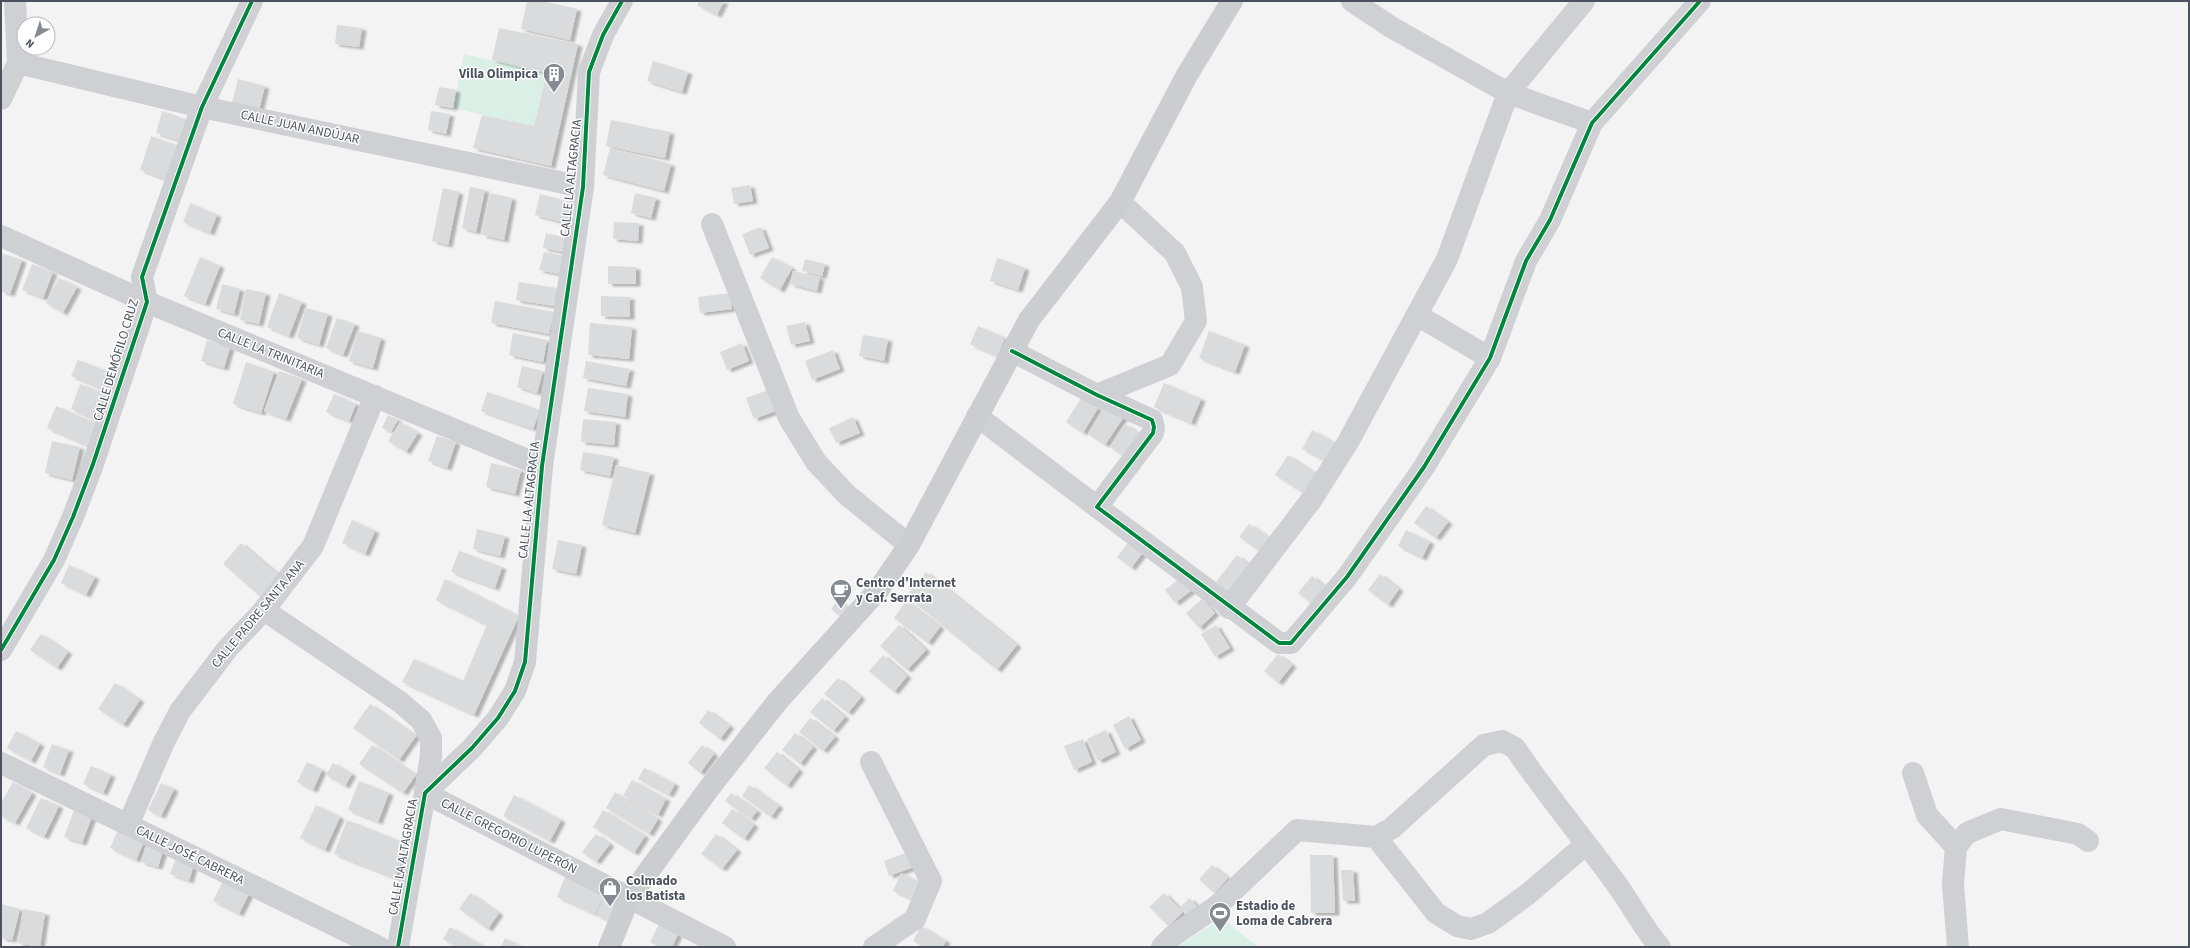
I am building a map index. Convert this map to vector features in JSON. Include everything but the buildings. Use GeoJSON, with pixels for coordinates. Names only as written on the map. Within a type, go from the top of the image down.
{"type":"FeatureCollection","features":[{"type":"Feature","properties":{"kind":"main road"},"geometry":{"type":"LineString","coordinates":[[609,947],[629,898],[707,790],[777,702],[879,589],[909,545],[1029,320],[1120,202],[1187,75],[1232,1]]}},
{"type":"Feature","properties":{"kind":"street"},"geometry":{"type":"LineString","coordinates":[[1,99],[18,63],[15,1]]}},
{"type":"Feature","properties":{"kind":"street","name":"CALLE DEMÓFILO CRUZ"},"geometry":{"type":"LineString","coordinates":[[1,650],[54,560],[73,517],[93,464],[146,302],[142,277],[202,107],[252,1]]}},
{"type":"Feature","properties":{"kind":"street","name":"CALLE LA ALTAGRACIA"},"geometry":{"type":"LineString","coordinates":[[398,947],[425,793],[472,748],[498,718],[515,691],[525,662],[542,466],[582,187],[590,72],[603,35],[622,1]]}},
{"type":"Feature","properties":{"kind":"street"},"geometry":{"type":"LineString","coordinates":[[1352,1],[1391,27],[1508,93],[1592,123]]}},
{"type":"Feature","properties":{"kind":"street"},"geometry":{"type":"LineString","coordinates":[[1229,608],[1312,499],[1344,449],[1417,315],[1447,259],[1508,93],[1584,1]]}},
{"type":"Feature","properties":{"kind":"street"},"geometry":{"type":"LineString","coordinates":[[977,416],[1229,608],[1279,643],[1291,643],[1347,577],[1424,467],[1490,358],[1526,261],[1550,220],[1592,123],[1700,1]]}},
{"type":"Feature","properties":{"kind":"street","name":"CALLE JUAN ANDÚJAR"},"geometry":{"type":"LineString","coordinates":[[18,63],[202,107],[582,187]]}},
{"type":"Feature","properties":{"kind":"street"},"geometry":{"type":"LineString","coordinates":[[1097,394],[1170,365],[1196,321],[1192,287],[1174,253],[1120,202]]}},
{"type":"Feature","properties":{"kind":"street"},"geometry":{"type":"LineString","coordinates":[[712,224],[789,418],[816,462],[847,495],[909,545]]}},
{"type":"Feature","properties":{"kind":"street","name":"CALLE LA TRINITARIA"},"geometry":{"type":"LineString","coordinates":[[1,236],[146,302],[542,466]]}},
{"type":"Feature","properties":{"kind":"street"},"geometry":{"type":"LineString","coordinates":[[1417,315],[1490,358]]}},
{"type":"Feature","properties":{"kind":"street"},"geometry":{"type":"LineString","coordinates":[[1012,351],[1152,420],[1154,427],[1153,433],[1097,507]]}},
{"type":"Feature","properties":{"kind":"street","name":"CALLE PADRE SANTA ANA"},"geometry":{"type":"LineString","coordinates":[[128,825],[164,742],[180,711],[228,648],[264,610],[313,546],[375,396]]}},
{"type":"Feature","properties":{"kind":"street","name":"CALLE GREGORIO LUPERÓN"},"geometry":{"type":"LineString","coordinates":[[264,610],[400,702],[421,720],[430,738],[432,755],[425,793],[725,947]]}},
{"type":"Feature","properties":{"kind":"street"},"geometry":{"type":"LineString","coordinates":[[1162,947],[1174,935],[1218,906],[1297,830],[1376,837],[1392,828],[1484,745],[1502,741],[1515,748],[1585,845],[1616,883],[1646,931],[1660,947]]}},
{"type":"Feature","properties":{"kind":"street"},"geometry":{"type":"LineString","coordinates":[[871,762],[931,881],[915,919],[874,947]]}},
{"type":"Feature","properties":{"kind":"street","name":"CALLE JOSÉ CABRERA"},"geometry":{"type":"LineString","coordinates":[[1,763],[379,947]]}},
{"type":"Feature","properties":{"kind":"street"},"geometry":{"type":"LineString","coordinates":[[1913,773],[1927,815],[1956,847]]}},
{"type":"Feature","properties":{"kind":"street"},"geometry":{"type":"LineString","coordinates":[[1958,947],[1953,884],[1956,847],[1967,833],[2001,819],[2078,834],[2088,841]]}},
{"type":"Feature","properties":{"kind":"street"},"geometry":{"type":"LineString","coordinates":[[1376,837],[1436,913],[1457,926],[1471,929],[1488,923],[1528,894],[1585,845]]}},
{"type":"Feature","properties":{"kind":"green space"},"geometry":{"type":"Polygon","coordinates":[[[464,54],[547,73],[534,126],[453,108],[464,54]]]}},
{"type":"Feature","properties":{"kind":"green space","name":"Estadio de Loma de Cabrera"},"geometry":{"type":"Polygon","coordinates":[[[1222,918],[1258,947],[1177,947],[1222,918]]]}},
{"type":"Feature","properties":{"kind":"cycle path"},"geometry":{"type":"LineString","coordinates":[[1,650],[54,560],[73,517],[93,464],[147,302],[142,277],[202,107],[252,1]]}},
{"type":"Feature","properties":{"kind":"cycle path"},"geometry":{"type":"LineString","coordinates":[[398,947],[425,793],[472,748],[498,718],[515,691],[525,662],[542,466],[583,187],[589,72],[603,35],[622,1]]}},
{"type":"Feature","properties":{"kind":"cycle path"},"geometry":{"type":"LineString","coordinates":[[1012,351],[1097,395],[1152,420],[1154,427],[1153,433],[1097,507],[1279,643],[1291,643],[1347,577],[1424,467],[1490,358],[1526,261],[1550,220],[1592,123],[1700,1]]}},
{"type":"Feature","properties":{"kind":"place","name":"Villa Olimpica"},"geometry":{"type":"Point","coordinates":[554,94]}},
{"type":"Feature","properties":{"kind":"place","name":"Centro d'Internet y Caf. Serrata"},"geometry":{"type":"Point","coordinates":[841,610]}},
{"type":"Feature","properties":{"kind":"place","name":"Colmado los Batista"},"geometry":{"type":"Point","coordinates":[610,908]}},
{"type":"Feature","properties":{"kind":"place","name":"Estadio de Loma de Cabrera"},"geometry":{"type":"Point","coordinates":[1220,932]}}]}
